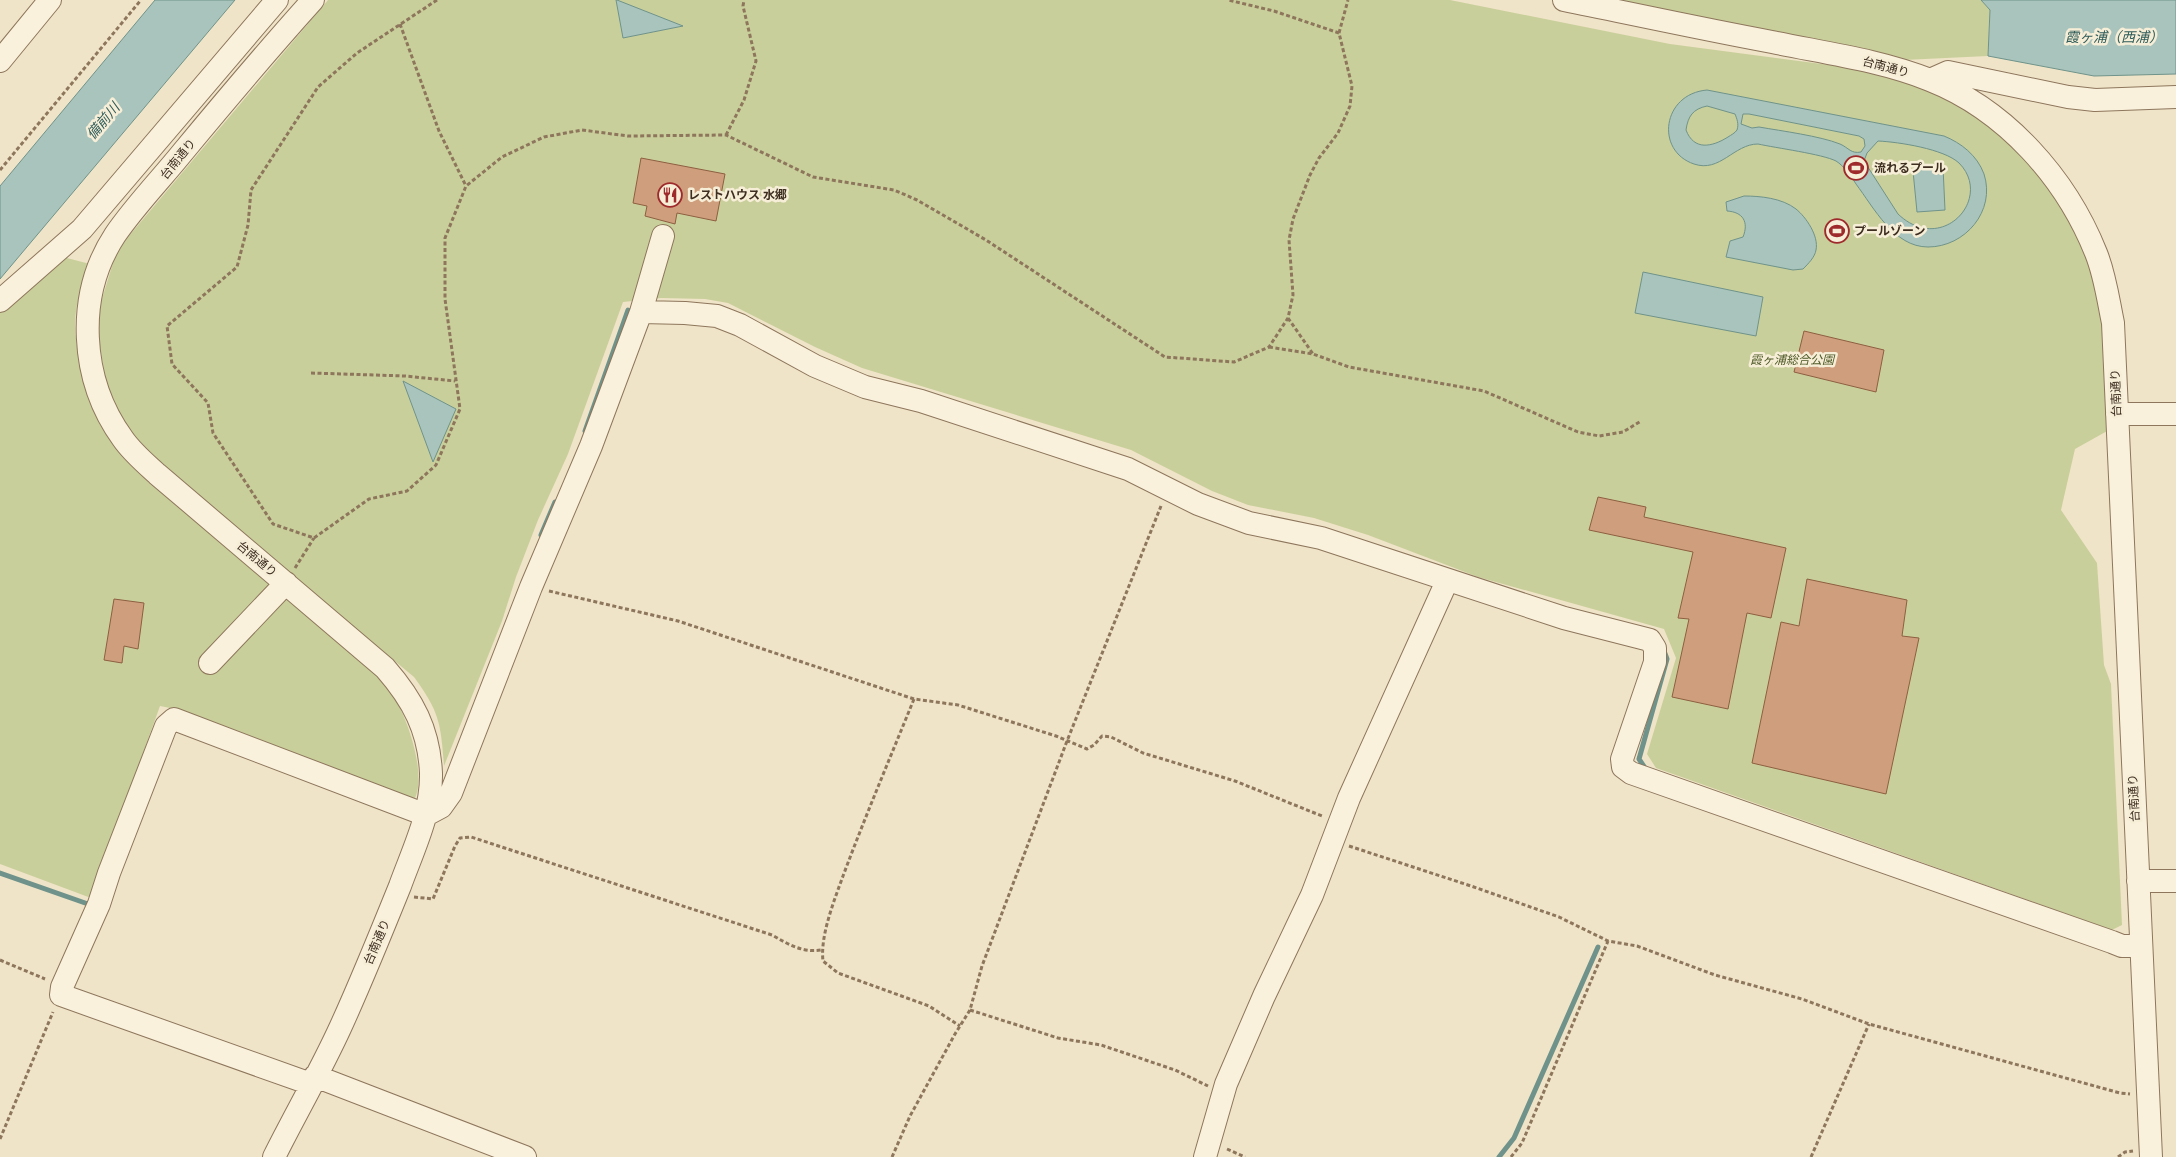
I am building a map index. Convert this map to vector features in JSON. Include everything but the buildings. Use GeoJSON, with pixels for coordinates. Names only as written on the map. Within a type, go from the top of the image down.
{"type":"FeatureCollection","features":[{"type":"Feature","properties":{"kind":"street"},"geometry":{"type":"LineString","coordinates":[[1,56],[50,0]]}},
{"type":"Feature","properties":{"kind":"street"},"geometry":{"type":"LineString","coordinates":[[0,301],[82,228],[277,0]]}},
{"type":"Feature","properties":{"kind":"street","name":"台南通り"},"geometry":{"type":"LineString","coordinates":[[274,1157],[340,1027],[397,892],[426,816],[431,775],[425,731],[404,690],[385,668],[157,474],[123,439],[111,420],[96,382],[88,353],[87,335],[89,305],[96,278],[116,235],[228,97],[312,0]]}},
{"type":"Feature","properties":{"kind":"street","name":"台南通り"},"geometry":{"type":"LineString","coordinates":[[1564,0],[1866,61],[1930,80],[1954,91],[1982,108],[2010,130],[2050,172],[2082,221],[2104,276],[2113,323],[2151,1157]]}},
{"type":"Feature","properties":{"kind":"street"},"geometry":{"type":"LineString","coordinates":[[1930,80],[1948,72],[2068,97],[2095,100],[2176,97]]}},
{"type":"Feature","properties":{"kind":"street"},"geometry":{"type":"LineString","coordinates":[[1982,108],[1992,80]]}},
{"type":"Feature","properties":{"kind":"street"},"geometry":{"type":"LineString","coordinates":[[525,1157],[61,991],[99,904],[109,873],[166,726],[174,719],[426,816],[441,807],[451,793],[531,587],[591,446],[641,312],[663,236]]}},
{"type":"Feature","properties":{"kind":"street"},"geometry":{"type":"LineString","coordinates":[[641,312],[716,316],[740,325],[815,366],[865,386],[922,401],[1128,469],[1198,504],[1249,523],[1320,538],[1564,618],[1650,640],[1655,648],[1656,662],[1622,759],[1624,767],[1631,773],[2122,946],[2140,946]]}},
{"type":"Feature","properties":{"kind":"street"},"geometry":{"type":"LineString","coordinates":[[2117,414],[2176,414]]}},
{"type":"Feature","properties":{"kind":"street"},"geometry":{"type":"LineString","coordinates":[[1206,1157],[1224,1094],[1264,996],[1312,895],[1338,832],[1349,798],[1447,581]]}},
{"type":"Feature","properties":{"kind":"street"},"geometry":{"type":"LineString","coordinates":[[210,663],[286,583]]}},
{"type":"Feature","properties":{"kind":"street"},"geometry":{"type":"LineString","coordinates":[[2138,881],[2176,881]]}},
{"type":"Feature","properties":{"kind":"path"},"geometry":{"type":"LineString","coordinates":[[0,170],[141,0]]}},
{"type":"Feature","properties":{"kind":"path"},"geometry":{"type":"LineString","coordinates":[[314,538],[273,524],[213,433],[208,404],[172,364],[166,326],[236,267],[248,225],[251,190],[318,87],[357,53],[437,0]]}},
{"type":"Feature","properties":{"kind":"path"},"geometry":{"type":"LineString","coordinates":[[726,135],[744,100],[756,61],[743,6],[744,0]]}},
{"type":"Feature","properties":{"kind":"path"},"geometry":{"type":"LineString","coordinates":[[1228,0],[1274,12],[1339,33]]}},
{"type":"Feature","properties":{"kind":"path"},"geometry":{"type":"LineString","coordinates":[[1269,347],[1288,318],[1293,295],[1289,240],[1293,219],[1310,175],[1319,158],[1338,133],[1350,106],[1352,86],[1339,33],[1348,0]]}},
{"type":"Feature","properties":{"kind":"path"},"geometry":{"type":"LineString","coordinates":[[400,24],[439,131],[466,186]]}},
{"type":"Feature","properties":{"kind":"path"},"geometry":{"type":"LineString","coordinates":[[286,583],[314,538],[369,499],[407,491],[436,465],[460,409],[445,299],[445,238],[466,186],[502,157],[544,137],[582,130],[628,136],[726,135],[813,177],[894,190],[917,200],[986,240],[1165,357],[1234,362],[1269,347],[1313,354],[1349,367],[1484,391],[1585,433],[1599,436],[1623,432],[1642,421]]}},
{"type":"Feature","properties":{"kind":"path"},"geometry":{"type":"LineString","coordinates":[[1288,318],[1313,354]]}},
{"type":"Feature","properties":{"kind":"path"},"geometry":{"type":"LineString","coordinates":[[312,373],[405,376],[455,381]]}},
{"type":"Feature","properties":{"kind":"path"},"geometry":{"type":"LineString","coordinates":[[892,1157],[910,1116],[970,1010],[982,966],[1066,741],[1168,489]]}},
{"type":"Feature","properties":{"kind":"path"},"geometry":{"type":"LineString","coordinates":[[531,587],[678,621],[914,699],[958,705],[1087,749],[1094,745],[1102,736],[1111,737],[1143,753],[1235,781],[1338,832],[1472,886],[1559,917],[1608,941],[1637,946],[1716,975],[1802,999],[1869,1024],[2120,1093],[2148,1096]]}},
{"type":"Feature","properties":{"kind":"path"},"geometry":{"type":"LineString","coordinates":[[914,699],[856,841],[834,902],[821,950],[823,961],[838,973],[929,1006],[960,1026]]}},
{"type":"Feature","properties":{"kind":"path"},"geometry":{"type":"LineString","coordinates":[[397,892],[424,900],[433,899],[460,838],[471,837],[772,935],[795,948],[812,952],[821,950]]}},
{"type":"Feature","properties":{"kind":"path"},"geometry":{"type":"LineString","coordinates":[[1511,1157],[1522,1143],[1608,941]]}},
{"type":"Feature","properties":{"kind":"path"},"geometry":{"type":"LineString","coordinates":[[0,960],[61,991],[0,1139]]}},
{"type":"Feature","properties":{"kind":"path"},"geometry":{"type":"LineString","coordinates":[[970,1010],[1058,1038],[1101,1045],[1175,1070],[1224,1094]]}},
{"type":"Feature","properties":{"kind":"path"},"geometry":{"type":"LineString","coordinates":[[1811,1157],[1869,1024]]}},
{"type":"Feature","properties":{"kind":"green space","name":"霞ヶ浦総合公園"},"geometry":{"type":"Polygon","coordinates":[[[328,0],[1450,0],[1670,44],[1883,72],[1923,85],[1982,117],[2036,167],[2082,239],[2100,294],[2109,430],[2075,449],[2061,510],[2097,563],[2104,665],[2111,684],[2122,925],[2112,930],[1656,768],[1647,754],[1676,658],[1664,629],[1478,577],[1368,535],[1314,518],[1248,505],[1212,491],[1131,450],[862,368],[815,347],[728,303],[705,299],[661,298],[623,302],[568,454],[538,520],[516,577],[502,621],[444,766],[442,739],[434,709],[414,677],[226,521],[144,449],[119,415],[106,384],[98,334],[100,305],[117,250],[328,0]]]}},
{"type":"Feature","properties":{"kind":"green space"},"geometry":{"type":"Polygon","coordinates":[[[1584,0],[1981,0],[1990,10],[1988,56],[1904,60],[1584,0]]]}},
{"type":"Feature","properties":{"kind":"green space"},"geometry":{"type":"Polygon","coordinates":[[[63,257],[90,264],[77,305],[75,329],[78,353],[91,399],[374,671],[383,682],[395,698],[402,712],[415,752],[419,780],[413,802],[170,708],[160,706],[91,898],[0,864],[0,313],[15,295],[63,257]]]}},
{"type":"Feature","properties":{"kind":"water","name":"備前川"},"geometry":{"type":"Polygon","coordinates":[[[155,0],[235,0],[0,279],[0,186],[155,0]]]}},
{"type":"Feature","properties":{"kind":"water"},"geometry":{"type":"Polygon","coordinates":[[[617,0],[683,26],[623,38],[617,0]]]}},
{"type":"Feature","properties":{"kind":"water","name":"霞ヶ浦（西浦）"},"geometry":{"type":"Polygon","coordinates":[[[1981,0],[2176,0],[2176,74],[2094,76],[1988,56],[1990,10],[1981,0]]]}},
{"type":"Feature","properties":{"kind":"water","name":"流れるプール"},"geometry":{"type":"Polygon","coordinates":[[[1707,90],[1944,136],[1968,150],[1981,167],[1987,188],[1986,201],[1974,224],[1965,234],[1954,241],[1928,247],[1905,241],[1886,224],[1847,171],[1839,163],[1829,158],[1758,144],[1742,148],[1712,165],[1694,164],[1682,157],[1673,148],[1669,136],[1669,124],[1673,112],[1680,101],[1692,94],[1707,90]],[[1707,106],[1698,109],[1692,114],[1686,130],[1689,137],[1694,141],[1699,144],[1710,145],[1728,137],[1737,130],[1738,126],[1735,114],[1707,106]],[[1743,114],[1741,124],[1752,128],[1759,127],[1822,139],[1840,144],[1855,152],[1861,152],[1865,146],[1864,139],[1859,136],[1749,114],[1743,114]],[[1878,141],[1867,153],[1864,161],[1898,214],[1915,225],[1931,229],[1946,226],[1958,217],[1967,206],[1970,192],[1968,177],[1959,163],[1952,158],[1921,147],[1878,141]]]}},
{"type":"Feature","properties":{"kind":"water"},"geometry":{"type":"Polygon","coordinates":[[[1938,164],[1943,167],[1945,210],[1917,212],[1913,171],[1918,166],[1938,164]]]}},
{"type":"Feature","properties":{"kind":"water"},"geometry":{"type":"Polygon","coordinates":[[[1744,196],[1764,197],[1784,202],[1796,209],[1804,217],[1814,233],[1816,250],[1811,260],[1803,269],[1793,270],[1726,257],[1730,241],[1743,237],[1745,222],[1737,213],[1727,211],[1726,202],[1744,196]]]}},
{"type":"Feature","properties":{"kind":"water"},"geometry":{"type":"Polygon","coordinates":[[[1643,272],[1763,297],[1756,336],[1635,313],[1643,272]]]}},
{"type":"Feature","properties":{"kind":"water"},"geometry":{"type":"Polygon","coordinates":[[[403,381],[456,409],[433,462],[403,381]]]}},
{"type":"Feature","properties":{"kind":"waterway"},"geometry":{"type":"LineString","coordinates":[[585,431],[628,310]]}},
{"type":"Feature","properties":{"kind":"waterway"},"geometry":{"type":"LineString","coordinates":[[541,535],[555,502]]}},
{"type":"Feature","properties":{"kind":"waterway"},"geometry":{"type":"LineString","coordinates":[[1647,771],[1639,759],[1667,659],[1664,651]]}},
{"type":"Feature","properties":{"kind":"waterway"},"geometry":{"type":"LineString","coordinates":[[0,873],[88,904],[91,902]]}},
{"type":"Feature","properties":{"kind":"waterway"},"geometry":{"type":"LineString","coordinates":[[1499,1157],[1514,1138],[1598,947]]}},
{"type":"Feature","properties":{"kind":"place","name":"流れるプール"},"geometry":{"type":"Point","coordinates":[1856,168]}},
{"type":"Feature","properties":{"kind":"place","name":"レストハウス 水郷"},"geometry":{"type":"Point","coordinates":[670,195]}},
{"type":"Feature","properties":{"kind":"place","name":"プールゾーン"},"geometry":{"type":"Point","coordinates":[1837,231]}}]}
